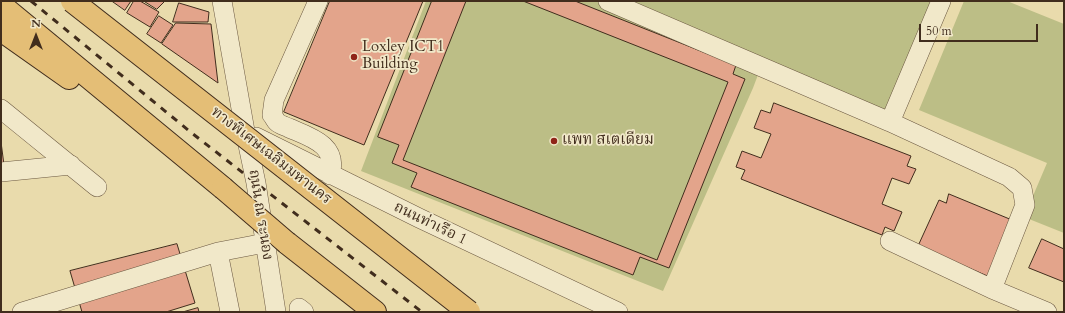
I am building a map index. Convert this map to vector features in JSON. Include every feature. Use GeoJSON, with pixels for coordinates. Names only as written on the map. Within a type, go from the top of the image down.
{"type":"FeatureCollection","features":[{"type":"Feature","properties":{"kind":"highway","name":"ทางพิเศษเฉลิมมหานคร"},"geometry":{"type":"LineString","coordinates":[[72,1],[469,312]]}},
{"type":"Feature","properties":{"kind":"highway"},"geometry":{"type":"LineString","coordinates":[[1,4],[287,243],[375,312]]}},
{"type":"Feature","properties":{"kind":"highway"},"geometry":{"type":"LineString","coordinates":[[1,30],[223,188]]}},
{"type":"Feature","properties":{"kind":"street","name":"ถนน ณ ระนอง"},"geometry":{"type":"LineString","coordinates":[[222,1],[245,131],[256,183],[276,312]]}},
{"type":"Feature","properties":{"kind":"street"},"geometry":{"type":"LineString","coordinates":[[318,1],[274,100],[272,115],[278,123],[314,139],[327,147],[332,168],[330,175]]}},
{"type":"Feature","properties":{"kind":"street"},"geometry":{"type":"LineString","coordinates":[[608,1],[890,122],[1009,177],[1022,188],[1025,205],[992,289]]}},
{"type":"Feature","properties":{"kind":"street"},"geometry":{"type":"LineString","coordinates":[[890,122],[941,1]]}},
{"type":"Feature","properties":{"kind":"street"},"geometry":{"type":"LineString","coordinates":[[1,109],[97,187]]}},
{"type":"Feature","properties":{"kind":"street","name":"ถนนท่าเรือ 1"},"geometry":{"type":"LineString","coordinates":[[245,131],[426,222],[618,312]]}},
{"type":"Feature","properties":{"kind":"street"},"geometry":{"type":"LineString","coordinates":[[1,172],[71,165]]}},
{"type":"Feature","properties":{"kind":"street"},"geometry":{"type":"LineString","coordinates":[[890,241],[992,289],[1047,312]]}},
{"type":"Feature","properties":{"kind":"street"},"geometry":{"type":"LineString","coordinates":[[22,312],[218,252],[265,243]]}},
{"type":"Feature","properties":{"kind":"street"},"geometry":{"type":"LineString","coordinates":[[218,252],[230,312]]}},
{"type":"Feature","properties":{"kind":"green space","name":"แพท สเตเดียม"},"geometry":{"type":"Polygon","coordinates":[[[426,1],[932,1],[886,111],[764,59],[753,88],[663,291],[361,171],[426,1]]]}},
{"type":"Feature","properties":{"kind":"green space"},"geometry":{"type":"Polygon","coordinates":[[[964,1],[1007,1],[1064,24],[1064,233],[1024,217],[1047,163],[919,110],[964,1]]]}},
{"type":"Feature","properties":{"kind":"building"},"geometry":{"type":"Polygon","coordinates":[[[112,1],[131,1],[125,10],[112,1]]]}},
{"type":"Feature","properties":{"kind":"building"},"geometry":{"type":"Polygon","coordinates":[[[134,1],[140,1],[159,12],[150,27],[127,13],[134,1]]]}},
{"type":"Feature","properties":{"kind":"building"},"geometry":{"type":"Polygon","coordinates":[[[144,1],[165,1],[157,9],[144,1]]]}},
{"type":"Feature","properties":{"kind":"building","name":"Loxley ICT1 Building"},"geometry":{"type":"Polygon","coordinates":[[[330,1],[423,1],[364,145],[284,112],[330,1]]]}},
{"type":"Feature","properties":{"kind":"building"},"geometry":{"type":"Polygon","coordinates":[[[432,1],[466,1],[403,160],[657,260],[728,82],[523,1],[575,1],[736,65],[733,74],[745,79],[669,268],[640,257],[633,275],[411,187],[417,173],[392,163],[399,145],[378,137],[432,1]]]}},
{"type":"Feature","properties":{"kind":"building"},"geometry":{"type":"Polygon","coordinates":[[[179,3],[209,12],[208,22],[173,22],[179,3]]]}},
{"type":"Feature","properties":{"kind":"building"},"geometry":{"type":"Polygon","coordinates":[[[159,16],[173,25],[161,43],[147,34],[159,16]]]}},
{"type":"Feature","properties":{"kind":"building"},"geometry":{"type":"Polygon","coordinates":[[[176,23],[211,24],[218,83],[162,44],[176,23]]]}},
{"type":"Feature","properties":{"kind":"building"},"geometry":{"type":"Polygon","coordinates":[[[774,103],[911,156],[907,166],[916,169],[909,184],[892,178],[882,204],[902,212],[894,231],[885,227],[882,235],[741,179],[745,170],[736,167],[742,151],[761,158],[771,134],[754,128],[761,110],[770,113],[774,103]]]}},
{"type":"Feature","properties":{"kind":"building"},"geometry":{"type":"Polygon","coordinates":[[[1,142],[4,165],[1,166],[1,142]]]}},
{"type":"Feature","properties":{"kind":"building"},"geometry":{"type":"Polygon","coordinates":[[[949,194],[1012,220],[992,278],[918,246],[939,200],[946,203],[949,194]]]}},
{"type":"Feature","properties":{"kind":"building"},"geometry":{"type":"Polygon","coordinates":[[[1042,239],[1064,249],[1064,282],[1029,268],[1042,239]]]}},
{"type":"Feature","properties":{"kind":"building"},"geometry":{"type":"Polygon","coordinates":[[[177,244],[195,303],[166,312],[82,312],[70,271],[177,244]]]}},
{"type":"Feature","properties":{"kind":"building"},"geometry":{"type":"Polygon","coordinates":[[[198,308],[199,312],[183,312],[198,308]]]}},
{"type":"Feature","properties":{"kind":"railway"},"geometry":{"type":"LineString","coordinates":[[31,1],[193,134],[422,312]]}},
{"type":"Feature","properties":{"kind":"place","name":"Loxley ICT1 Building"},"geometry":{"type":"Point","coordinates":[354,57]}},
{"type":"Feature","properties":{"kind":"place","name":"แพท สเตเดียม"},"geometry":{"type":"Point","coordinates":[554,141]}}]}
